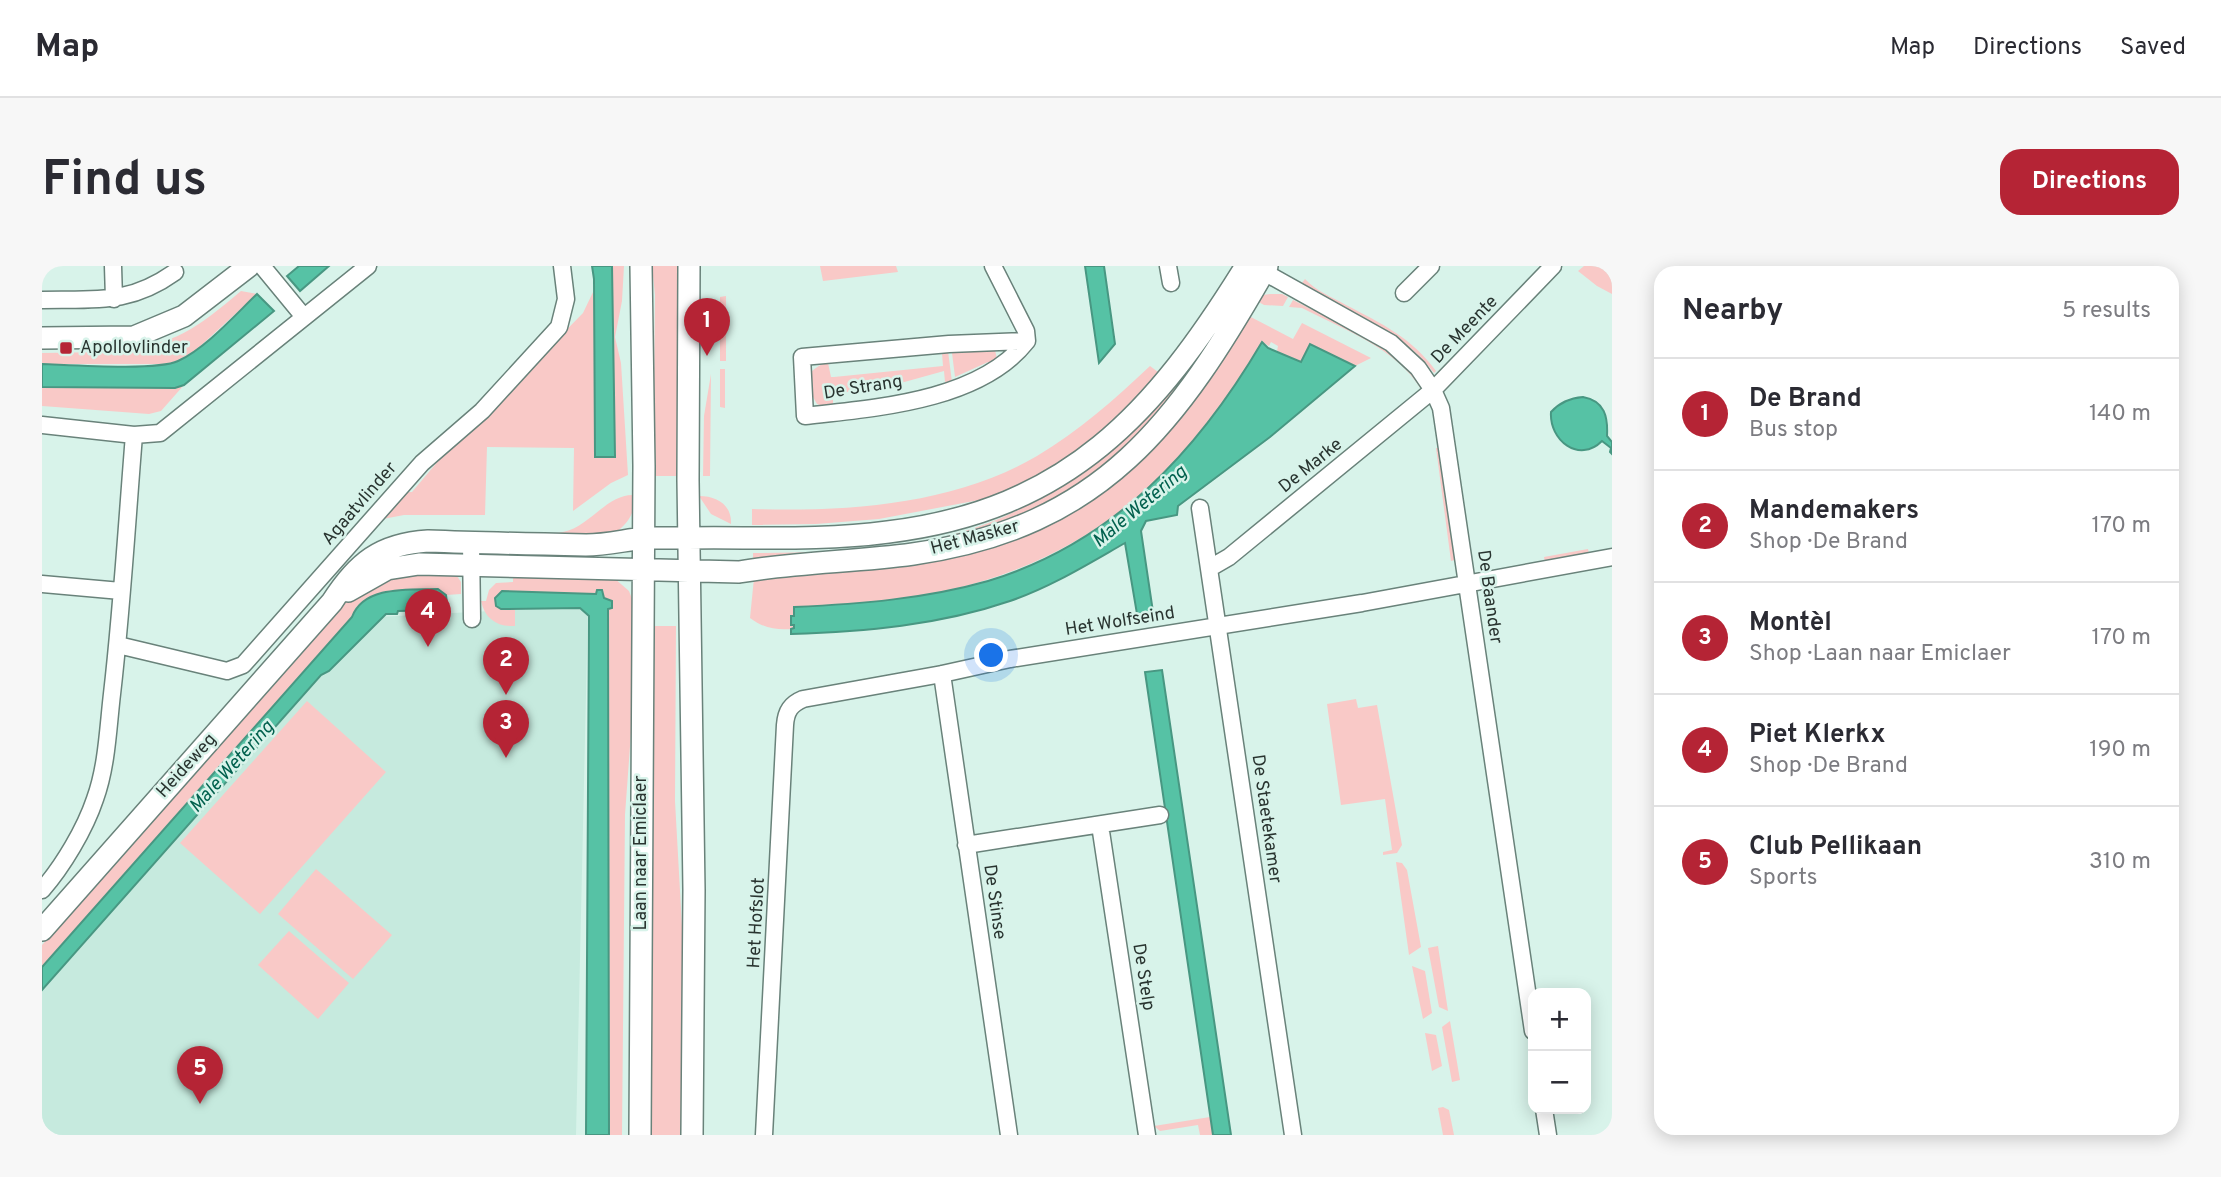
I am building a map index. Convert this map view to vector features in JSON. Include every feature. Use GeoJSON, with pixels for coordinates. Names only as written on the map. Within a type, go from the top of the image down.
{"type":"FeatureCollection","features":[{"type":"Feature","properties":{"kind":"main road"},"geometry":{"type":"LineString","coordinates":[[42,338],[134,337],[184,316],[249,266]]}},
{"type":"Feature","properties":{"kind":"main road","name":"Laan naar Emiclaer"},"geometry":{"type":"LineString","coordinates":[[640,1135],[644,538],[641,266]]}},
{"type":"Feature","properties":{"kind":"main road"},"geometry":{"type":"LineString","coordinates":[[690,266],[694,890],[692,1135]]}},
{"type":"Feature","properties":{"kind":"main road","name":"Het Masker"},"geometry":{"type":"LineString","coordinates":[[690,538],[827,537],[888,532],[944,523],[1022,496],[1080,463],[1134,417],[1257,268]]}},
{"type":"Feature","properties":{"kind":"main road","name":"Het Masker"},"geometry":{"type":"LineString","coordinates":[[690,572],[738,572],[940,549],[993,537],[1034,522],[1063,507],[1141,449],[1170,415],[1202,373],[1257,268]]}},
{"type":"Feature","properties":{"kind":"main road","name":"Heideweg"},"geometry":{"type":"LineString","coordinates":[[42,930],[332,602],[347,579],[376,554],[404,543],[589,545],[644,538],[690,538]]}},
{"type":"Feature","properties":{"kind":"main road","name":"Heideweg"},"geometry":{"type":"LineString","coordinates":[[332,602],[387,569],[418,564],[643,570]]}},
{"type":"Feature","properties":{"kind":"main road"},"geometry":{"type":"LineString","coordinates":[[643,570],[690,572]]}},
{"type":"Feature","properties":{"kind":"street"},"geometry":{"type":"LineString","coordinates":[[113,266],[114,299]]}},
{"type":"Feature","properties":{"kind":"street"},"geometry":{"type":"LineString","coordinates":[[262,266],[304,317]]}},
{"type":"Feature","properties":{"kind":"street"},"geometry":{"type":"LineString","coordinates":[[42,425],[135,435],[160,433],[368,266]]}},
{"type":"Feature","properties":{"kind":"street","name":"Agaatvlinder"},"geometry":{"type":"LineString","coordinates":[[118,645],[227,671],[243,665],[422,463],[482,411],[559,327],[566,299],[562,266]]}},
{"type":"Feature","properties":{"kind":"street"},"geometry":{"type":"LineString","coordinates":[[993,266],[1026,331],[1027,341]]}},
{"type":"Feature","properties":{"kind":"street"},"geometry":{"type":"LineString","coordinates":[[1168,266],[1171,283]]}},
{"type":"Feature","properties":{"kind":"street"},"geometry":{"type":"LineString","coordinates":[[1404,293],[1430,266]]}},
{"type":"Feature","properties":{"kind":"street","name":"De Meente"},"geometry":{"type":"LineString","coordinates":[[1433,390],[1553,266]]}},
{"type":"Feature","properties":{"kind":"street","name":"De Baander"},"geometry":{"type":"LineString","coordinates":[[1257,268],[1391,343],[1419,368],[1433,390],[1446,426],[1528,997]]}},
{"type":"Feature","properties":{"kind":"street"},"geometry":{"type":"LineString","coordinates":[[42,300],[114,299],[144,292],[175,272]]}},
{"type":"Feature","properties":{"kind":"street","name":"De Strang"},"geometry":{"type":"LineString","coordinates":[[1027,341],[1007,362],[966,385],[921,399],[805,416],[802,357],[949,344],[1027,341]]}},
{"type":"Feature","properties":{"kind":"street","name":"De Marke"},"geometry":{"type":"LineString","coordinates":[[1210,568],[1229,557],[1433,390]]}},
{"type":"Feature","properties":{"kind":"street"},"geometry":{"type":"LineString","coordinates":[[42,890],[54,877],[95,799],[106,749],[118,645],[135,435]]}},
{"type":"Feature","properties":{"kind":"street","name":"De Staetekamer"},"geometry":{"type":"LineString","coordinates":[[1200,508],[1293,1135]]}},
{"type":"Feature","properties":{"kind":"street"},"geometry":{"type":"LineString","coordinates":[[471,543],[472,619]]}},
{"type":"Feature","properties":{"kind":"street","name":"Het Wolfseind"},"geometry":{"type":"LineString","coordinates":[[786,714],[794,703],[803,699],[1010,659],[1468,584],[1612,557]]}},
{"type":"Feature","properties":{"kind":"street"},"geometry":{"type":"LineString","coordinates":[[42,584],[121,591]]}},
{"type":"Feature","properties":{"kind":"street","name":"De Stinse"},"geometry":{"type":"LineString","coordinates":[[942,674],[1009,1135]]}},
{"type":"Feature","properties":{"kind":"street","name":"Het Hofslot"},"geometry":{"type":"LineString","coordinates":[[764,1135],[786,714]]}},
{"type":"Feature","properties":{"kind":"street"},"geometry":{"type":"LineString","coordinates":[[966,845],[1160,815]]}},
{"type":"Feature","properties":{"kind":"street","name":"De Stelp"},"geometry":{"type":"LineString","coordinates":[[1100,825],[1147,1135]]}},
{"type":"Feature","properties":{"kind":"street"},"geometry":{"type":"LineString","coordinates":[[1545,1114],[1548,1135]]}},
{"type":"Feature","properties":{"kind":"shaded area"},"geometry":{"type":"Polygon","coordinates":[[[612,266],[624,266],[622,301],[615,337],[621,363],[628,475],[611,483],[573,511],[574,448],[487,447],[485,515],[404,515],[383,519],[382,515],[402,492],[412,492],[439,460],[583,313],[594,290],[595,457],[615,457],[612,266]]]}},
{"type":"Feature","properties":{"kind":"shaded area"},"geometry":{"type":"Polygon","coordinates":[[[652,266],[678,266],[681,476],[653,476],[655,295],[652,266]]]}},
{"type":"Feature","properties":{"kind":"shaded area"},"geometry":{"type":"Polygon","coordinates":[[[820,266],[896,266],[898,272],[823,281],[820,266]]]}},
{"type":"Feature","properties":{"kind":"shaded area"},"geometry":{"type":"Polygon","coordinates":[[[1584,266],[1612,266],[1612,294],[1578,271],[1584,266]]]}},
{"type":"Feature","properties":{"kind":"shaded area"},"geometry":{"type":"Polygon","coordinates":[[[1305,279],[1319,290],[1395,332],[1417,349],[1436,371],[1434,373],[1420,357],[1389,332],[1302,283],[1305,279]]]}},
{"type":"Feature","properties":{"kind":"shaded area"},"geometry":{"type":"Polygon","coordinates":[[[241,291],[257,294],[196,350],[172,364],[42,364],[42,353],[104,352],[106,347],[129,347],[165,341],[195,327],[241,291]]]}},
{"type":"Feature","properties":{"kind":"shaded area"},"geometry":{"type":"Polygon","coordinates":[[[1263,295],[1288,297],[1283,306],[1264,305],[1257,301],[1263,295]]]}},
{"type":"Feature","properties":{"kind":"shaded area"},"geometry":{"type":"Polygon","coordinates":[[[726,296],[726,361],[720,361],[720,297],[726,296]]]}},
{"type":"Feature","properties":{"kind":"shaded area"},"geometry":{"type":"Polygon","coordinates":[[[1293,300],[1371,339],[1399,358],[1424,387],[1421,389],[1397,362],[1368,341],[1302,308],[1289,307],[1293,300]]]}},
{"type":"Feature","properties":{"kind":"shaded area"},"geometry":{"type":"Polygon","coordinates":[[[1236,309],[1174,404],[1062,503],[954,542],[753,561],[753,553],[832,551],[912,543],[989,523],[1024,507],[1073,472],[1236,309]]]}},
{"type":"Feature","properties":{"kind":"shaded area"},"geometry":{"type":"Polygon","coordinates":[[[1245,314],[1293,339],[1302,323],[1371,358],[1355,366],[1310,344],[1301,363],[1277,351],[1278,346],[1271,342],[1269,346],[1262,342],[1201,432],[1167,470],[1130,504],[1089,533],[1045,557],[996,577],[924,596],[868,603],[794,607],[791,625],[794,625],[794,629],[771,628],[750,618],[754,578],[939,557],[991,547],[1034,533],[1079,507],[1245,314]]]}},
{"type":"Feature","properties":{"kind":"shaded area"},"geometry":{"type":"Polygon","coordinates":[[[961,350],[995,350],[997,359],[989,365],[988,362],[955,377],[952,353],[961,350]]]}},
{"type":"Feature","properties":{"kind":"shaded area"},"geometry":{"type":"Polygon","coordinates":[[[948,351],[952,382],[948,384],[945,382],[944,371],[890,386],[833,394],[833,405],[828,408],[817,404],[808,388],[809,374],[828,363],[831,377],[943,366],[942,353],[948,351]]]}},
{"type":"Feature","properties":{"kind":"shaded area"},"geometry":{"type":"Polygon","coordinates":[[[1150,366],[1158,372],[1092,448],[995,497],[879,519],[752,525],[752,509],[825,509],[899,502],[935,495],[1005,472],[1037,456],[1067,436],[1150,366]]]}},
{"type":"Feature","properties":{"kind":"shaded area"},"geometry":{"type":"Polygon","coordinates":[[[720,369],[725,369],[725,408],[720,407],[720,369]]]}},
{"type":"Feature","properties":{"kind":"shaded area"},"geometry":{"type":"Polygon","coordinates":[[[711,374],[710,476],[703,476],[704,416],[711,374]]]}},
{"type":"Feature","properties":{"kind":"shaded area"},"geometry":{"type":"Polygon","coordinates":[[[184,385],[161,411],[149,414],[42,406],[42,387],[175,388],[184,385]]]}},
{"type":"Feature","properties":{"kind":"shaded area"},"geometry":{"type":"Polygon","coordinates":[[[1436,448],[1439,448],[1455,560],[1451,561],[1436,448]]]}},
{"type":"Feature","properties":{"kind":"shaded area"},"geometry":{"type":"Polygon","coordinates":[[[635,495],[630,517],[614,533],[513,539],[513,532],[551,533],[573,529],[616,499],[635,495]]]}},
{"type":"Feature","properties":{"kind":"shaded area"},"geometry":{"type":"Polygon","coordinates":[[[699,496],[722,503],[729,512],[731,524],[711,514],[699,496]]]}},
{"type":"Feature","properties":{"kind":"shaded area"},"geometry":{"type":"Polygon","coordinates":[[[1588,549],[1589,554],[1545,562],[1544,557],[1588,549]]]}},
{"type":"Feature","properties":{"kind":"shaded area"},"geometry":{"type":"Polygon","coordinates":[[[402,573],[457,576],[461,582],[461,594],[446,595],[438,589],[384,593],[371,597],[356,607],[352,617],[42,967],[42,945],[339,609],[350,599],[402,573]]]}},
{"type":"Feature","properties":{"kind":"shaded area"},"geometry":{"type":"Polygon","coordinates":[[[513,577],[614,578],[629,591],[634,604],[632,719],[625,815],[622,1135],[609,1135],[608,608],[612,607],[612,601],[604,598],[602,591],[597,590],[596,594],[501,609],[515,608],[515,626],[503,625],[493,621],[485,613],[481,601],[486,601],[489,590],[496,583],[513,582],[513,577]]]}},
{"type":"Feature","properties":{"kind":"shaded area"},"geometry":{"type":"Polygon","coordinates":[[[588,606],[576,1135],[42,1135],[42,976],[359,618],[588,606]]]}},
{"type":"Feature","properties":{"kind":"shaded area"},"geometry":{"type":"Polygon","coordinates":[[[653,626],[676,626],[675,801],[684,963],[682,1135],[651,1135],[653,626]]]}},
{"type":"Feature","properties":{"kind":"shaded area"},"geometry":{"type":"Polygon","coordinates":[[[1356,699],[1358,708],[1377,705],[1402,845],[1397,853],[1383,855],[1383,852],[1392,850],[1385,799],[1341,805],[1327,704],[1356,699]]]}},
{"type":"Feature","properties":{"kind":"shaded area"},"geometry":{"type":"Polygon","coordinates":[[[307,701],[386,772],[260,914],[180,843],[307,701]]]}},
{"type":"Feature","properties":{"kind":"shaded area"},"geometry":{"type":"Polygon","coordinates":[[[1396,862],[1402,863],[1407,870],[1421,947],[1409,955],[1396,862]]]}},
{"type":"Feature","properties":{"kind":"shaded area"},"geometry":{"type":"Polygon","coordinates":[[[316,869],[392,935],[353,979],[278,914],[316,869]]]}},
{"type":"Feature","properties":{"kind":"shaded area"},"geometry":{"type":"Polygon","coordinates":[[[289,931],[349,983],[318,1019],[258,965],[289,931]]]}},
{"type":"Feature","properties":{"kind":"shaded area"},"geometry":{"type":"Polygon","coordinates":[[[1438,946],[1448,1011],[1439,1007],[1428,948],[1438,946]]]}},
{"type":"Feature","properties":{"kind":"shaded area"},"geometry":{"type":"Polygon","coordinates":[[[1412,966],[1425,971],[1432,1013],[1423,1019],[1412,966]]]}},
{"type":"Feature","properties":{"kind":"shaded area"},"geometry":{"type":"Polygon","coordinates":[[[1450,1021],[1460,1080],[1452,1082],[1442,1027],[1450,1021]]]}},
{"type":"Feature","properties":{"kind":"shaded area"},"geometry":{"type":"Polygon","coordinates":[[[1425,1033],[1436,1035],[1442,1066],[1432,1071],[1425,1033]]]}},
{"type":"Feature","properties":{"kind":"shaded area"},"geometry":{"type":"Polygon","coordinates":[[[1438,1108],[1449,1110],[1454,1135],[1443,1135],[1438,1108]]]}},
{"type":"Feature","properties":{"kind":"shaded area"},"geometry":{"type":"Polygon","coordinates":[[[1210,1117],[1213,1135],[1200,1135],[1198,1125],[1160,1131],[1154,1126],[1210,1117]]]}},
{"type":"Feature","properties":{"kind":"water"},"geometry":{"type":"Polygon","coordinates":[[[299,266],[329,266],[300,291],[287,276],[299,266]]]}},
{"type":"Feature","properties":{"kind":"water"},"geometry":{"type":"Polygon","coordinates":[[[592,266],[612,266],[615,457],[595,457],[592,266]]]}},
{"type":"Feature","properties":{"kind":"water"},"geometry":{"type":"Polygon","coordinates":[[[1085,266],[1104,266],[1115,344],[1099,363],[1085,266]]]}},
{"type":"Feature","properties":{"kind":"water"},"geometry":{"type":"Polygon","coordinates":[[[257,294],[274,311],[184,385],[175,388],[42,387],[42,364],[133,367],[178,361],[210,340],[257,294]]]}},
{"type":"Feature","properties":{"kind":"water","name":"Male Wetering"},"geometry":{"type":"Polygon","coordinates":[[[1262,342],[1268,348],[1301,362],[1310,344],[1355,366],[1270,437],[1178,506],[1177,515],[1146,521],[1141,531],[1153,612],[1137,614],[1125,543],[1040,589],[983,609],[902,626],[791,634],[791,629],[794,628],[794,625],[791,625],[791,616],[794,616],[794,607],[892,600],[964,587],[1033,564],[1075,543],[1113,517],[1148,488],[1180,456],[1210,420],[1262,342]]]}},
{"type":"Feature","properties":{"kind":"water"},"geometry":{"type":"Polygon","coordinates":[[[1583,397],[1596,402],[1604,411],[1607,436],[1612,442],[1612,454],[1611,448],[1602,441],[1593,448],[1584,450],[1567,446],[1555,432],[1551,412],[1565,402],[1583,397]]]}},
{"type":"Feature","properties":{"kind":"water","name":"Male Wetering"},"geometry":{"type":"Polygon","coordinates":[[[438,589],[446,595],[447,603],[441,610],[398,611],[397,614],[386,614],[329,671],[321,675],[42,990],[42,967],[358,607],[367,599],[389,591],[438,589]]]}},
{"type":"Feature","properties":{"kind":"water"},"geometry":{"type":"Polygon","coordinates":[[[597,590],[602,590],[604,598],[612,601],[612,608],[608,609],[609,1135],[586,1135],[589,616],[580,608],[501,609],[496,606],[495,598],[502,591],[596,594],[597,590]]]}},
{"type":"Feature","properties":{"kind":"water"},"geometry":{"type":"Polygon","coordinates":[[[1162,670],[1231,1135],[1213,1135],[1145,672],[1162,670]]]}},
{"type":"Feature","properties":{"kind":"place","name":"Apollovlinder"},"geometry":{"type":"Point","coordinates":[66,348]}},
{"type":"Feature","properties":{"kind":"place","name":"De Brand"},"geometry":{"type":"Point","coordinates":[707,356]}},
{"type":"Feature","properties":{"kind":"place","name":"Piet Klerkx"},"geometry":{"type":"Point","coordinates":[428,647]}},
{"type":"Feature","properties":{"kind":"place","name":"Mandemakers"},"geometry":{"type":"Point","coordinates":[506,695]}},
{"type":"Feature","properties":{"kind":"place","name":"Montèl"},"geometry":{"type":"Point","coordinates":[506,758]}},
{"type":"Feature","properties":{"kind":"place","name":"Club Pellikaan"},"geometry":{"type":"Point","coordinates":[200,1104]}}]}
